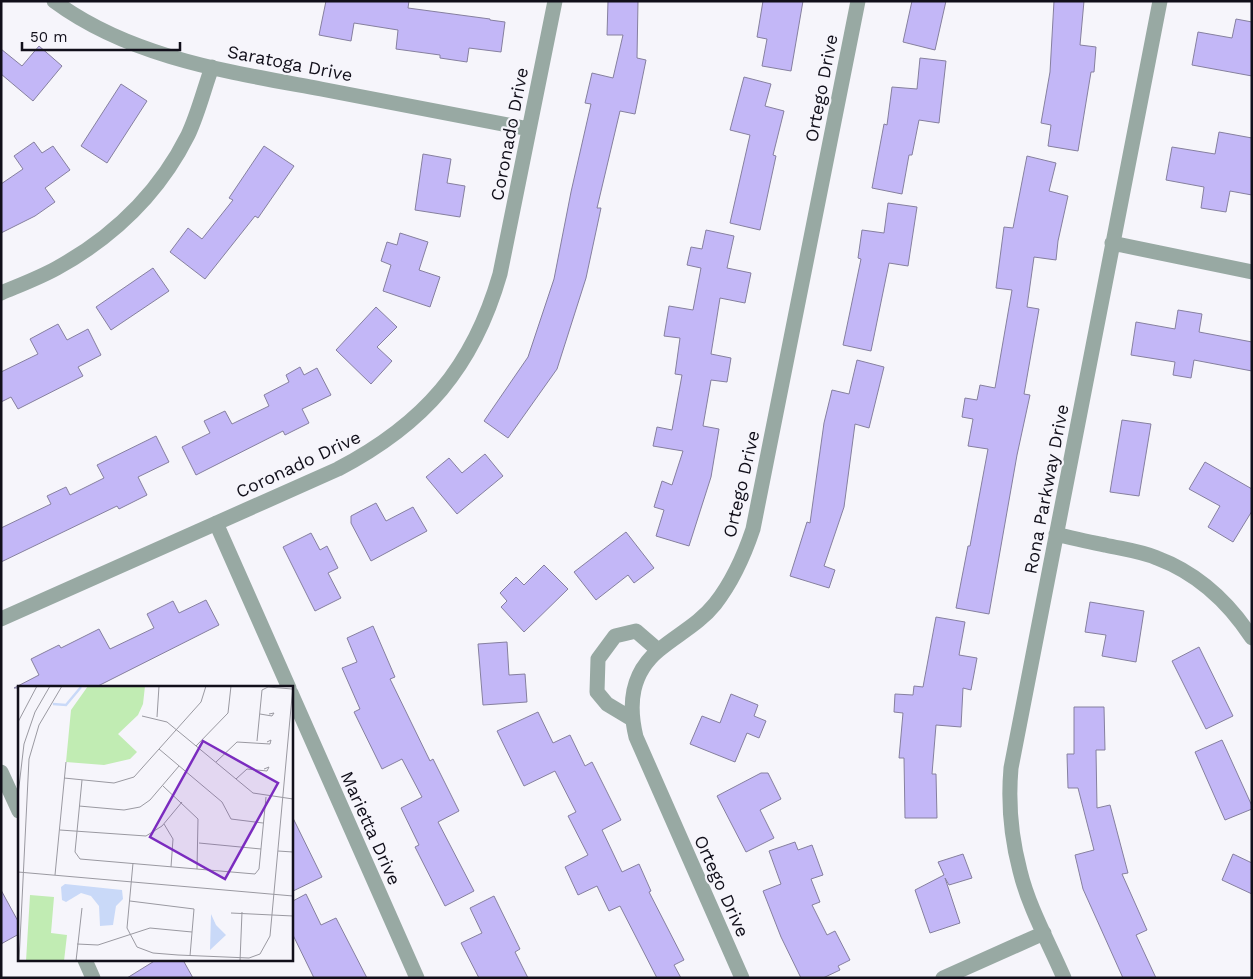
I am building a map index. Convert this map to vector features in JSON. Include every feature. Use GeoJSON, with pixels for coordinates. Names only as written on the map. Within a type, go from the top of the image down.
{"type":"FeatureCollection","features":[{"type":"Feature","properties":{"kind":"street","name":"Saratoga Drive"},"geometry":{"type":"LineString","coordinates":[[54,1],[98,28],[132,44],[174,58],[529,129]]}},
{"type":"Feature","properties":{"kind":"street","name":"Coronado Drive"},"geometry":{"type":"LineString","coordinates":[[1,618],[366,455],[411,422],[446,384],[474,341],[494,294],[500,274],[555,1]]}},
{"type":"Feature","properties":{"kind":"street","name":"Ortego Drive"},"geometry":{"type":"LineString","coordinates":[[742,978],[636,737],[631,702],[635,683],[645,665],[658,650],[694,626],[714,604],[735,575],[753,529],[858,1]]}},
{"type":"Feature","properties":{"kind":"street","name":"Rona Parkway Drive"},"geometry":{"type":"LineString","coordinates":[[1064,978],[1026,890],[1020,871],[1012,832],[1011,768],[1160,1]]}},
{"type":"Feature","properties":{"kind":"street"},"geometry":{"type":"LineString","coordinates":[[1,294],[55,270],[82,254],[107,236],[138,207],[160,181],[189,133],[212,67]]}},
{"type":"Feature","properties":{"kind":"street"},"geometry":{"type":"LineString","coordinates":[[1112,243],[1252,272]]}},
{"type":"Feature","properties":{"kind":"street"},"geometry":{"type":"LineString","coordinates":[[216,523],[288,686]]}},
{"type":"Feature","properties":{"kind":"street"},"geometry":{"type":"LineString","coordinates":[[1056,534],[1133,550],[1158,558],[1190,574],[1219,597],[1239,619],[1252,638]]}},
{"type":"Feature","properties":{"kind":"street"},"geometry":{"type":"LineString","coordinates":[[632,719],[607,704],[597,692],[598,659],[615,636],[636,631],[658,650]]}},
{"type":"Feature","properties":{"kind":"street","name":"Marietta Drive"},"geometry":{"type":"LineString","coordinates":[[292,695],[417,978]]}},
{"type":"Feature","properties":{"kind":"street"},"geometry":{"type":"LineString","coordinates":[[1,772],[18,809]]}},
{"type":"Feature","properties":{"kind":"street"},"geometry":{"type":"LineString","coordinates":[[943,978],[1044,933]]}},
{"type":"Feature","properties":{"kind":"street"},"geometry":{"type":"LineString","coordinates":[[86,962],[93,978]]}},
{"type":"Feature","properties":{"kind":"building"},"geometry":{"type":"Polygon","coordinates":[[[326,1],[409,1],[408,8],[505,22],[501,52],[469,48],[467,62],[440,58],[440,55],[396,49],[398,30],[354,23],[351,41],[319,35],[326,1]]]}},
{"type":"Feature","properties":{"kind":"building"},"geometry":{"type":"Polygon","coordinates":[[[608,1],[638,1],[637,58],[646,60],[635,114],[620,111],[597,208],[601,208],[586,278],[557,369],[508,438],[484,421],[528,357],[554,279],[591,104],[585,103],[592,73],[613,78],[623,35],[607,35],[608,1]]]}},
{"type":"Feature","properties":{"kind":"building"},"geometry":{"type":"Polygon","coordinates":[[[763,1],[803,1],[791,71],[762,66],[767,39],[757,37],[763,1]]]}},
{"type":"Feature","properties":{"kind":"building"},"geometry":{"type":"Polygon","coordinates":[[[912,1],[946,1],[935,50],[903,42],[912,1]]]}},
{"type":"Feature","properties":{"kind":"building"},"geometry":{"type":"Polygon","coordinates":[[[1054,1],[1084,1],[1080,45],[1096,47],[1094,72],[1091,72],[1078,151],[1048,146],[1051,125],[1041,123],[1050,72],[1054,1]]]}},
{"type":"Feature","properties":{"kind":"building"},"geometry":{"type":"Polygon","coordinates":[[[1236,19],[1252,22],[1252,76],[1192,65],[1198,32],[1232,38],[1236,19]]]}},
{"type":"Feature","properties":{"kind":"building"},"geometry":{"type":"Polygon","coordinates":[[[39,46],[62,66],[33,101],[1,74],[1,49],[22,66],[39,46]]]}},
{"type":"Feature","properties":{"kind":"building"},"geometry":{"type":"Polygon","coordinates":[[[920,58],[946,61],[939,123],[919,120],[912,155],[909,155],[902,194],[872,188],[884,124],[887,125],[892,87],[917,89],[920,58]]]}},
{"type":"Feature","properties":{"kind":"building"},"geometry":{"type":"Polygon","coordinates":[[[744,77],[771,84],[765,106],[784,111],[773,155],[776,156],[760,230],[730,223],[750,135],[730,130],[744,77]]]}},
{"type":"Feature","properties":{"kind":"building"},"geometry":{"type":"Polygon","coordinates":[[[121,84],[147,101],[107,163],[81,146],[121,84]]]}},
{"type":"Feature","properties":{"kind":"building"},"geometry":{"type":"Polygon","coordinates":[[[1219,132],[1252,138],[1252,195],[1230,191],[1226,212],[1201,208],[1204,187],[1166,180],[1172,147],[1215,154],[1219,132]]]}},
{"type":"Feature","properties":{"kind":"building"},"geometry":{"type":"Polygon","coordinates":[[[34,142],[42,153],[53,146],[70,170],[45,188],[55,202],[35,216],[1,233],[1,184],[23,169],[14,156],[34,142]]]}},
{"type":"Feature","properties":{"kind":"building"},"geometry":{"type":"Polygon","coordinates":[[[264,146],[294,166],[258,218],[255,216],[205,279],[170,252],[188,228],[202,239],[233,200],[229,198],[264,146]]]}},
{"type":"Feature","properties":{"kind":"building"},"geometry":{"type":"Polygon","coordinates":[[[423,154],[451,159],[447,183],[465,186],[460,217],[415,210],[423,154]]]}},
{"type":"Feature","properties":{"kind":"building"},"geometry":{"type":"Polygon","coordinates":[[[1027,156],[1056,163],[1049,191],[1068,196],[1058,241],[1056,260],[1034,257],[1027,307],[1039,309],[1024,394],[1030,395],[1017,455],[989,614],[956,608],[988,449],[968,446],[973,419],[962,417],[965,398],[977,400],[980,385],[995,388],[1012,290],[996,288],[1004,227],[1013,228],[1027,156]]]}},
{"type":"Feature","properties":{"kind":"building"},"geometry":{"type":"Polygon","coordinates":[[[888,203],[917,207],[908,266],[889,263],[871,351],[843,345],[861,259],[858,258],[862,230],[884,233],[888,203]]]}},
{"type":"Feature","properties":{"kind":"building"},"geometry":{"type":"Polygon","coordinates":[[[706,230],[734,236],[727,268],[751,273],[745,303],[720,298],[711,354],[731,358],[727,382],[711,380],[703,426],[719,429],[711,477],[689,546],[656,536],[664,510],[654,507],[662,481],[672,485],[683,451],[653,446],[657,427],[672,430],[682,375],[675,374],[680,338],[664,336],[669,306],[693,310],[701,268],[687,265],[691,247],[702,249],[706,230]]]}},
{"type":"Feature","properties":{"kind":"building"},"geometry":{"type":"Polygon","coordinates":[[[400,233],[428,242],[419,270],[440,277],[430,307],[383,291],[391,265],[381,261],[387,242],[397,245],[400,233]]]}},
{"type":"Feature","properties":{"kind":"building"},"geometry":{"type":"Polygon","coordinates":[[[153,268],[169,291],[111,330],[96,307],[153,268]]]}},
{"type":"Feature","properties":{"kind":"building"},"geometry":{"type":"Polygon","coordinates":[[[376,307],[397,327],[377,347],[392,361],[371,384],[336,350],[376,307]]]}},
{"type":"Feature","properties":{"kind":"building"},"geometry":{"type":"Polygon","coordinates":[[[1178,310],[1202,314],[1199,332],[1252,342],[1252,371],[1194,360],[1191,378],[1173,375],[1175,362],[1131,355],[1136,322],[1175,329],[1178,310]]]}},
{"type":"Feature","properties":{"kind":"building"},"geometry":{"type":"Polygon","coordinates":[[[58,324],[67,340],[88,329],[101,355],[78,367],[83,376],[18,409],[11,397],[1,402],[1,372],[38,354],[30,339],[58,324]]]}},
{"type":"Feature","properties":{"kind":"building"},"geometry":{"type":"Polygon","coordinates":[[[857,360],[884,367],[869,428],[855,424],[844,507],[824,566],[835,570],[829,588],[790,576],[807,522],[810,523],[824,423],[832,390],[849,394],[857,360]]]}},
{"type":"Feature","properties":{"kind":"building"},"geometry":{"type":"Polygon","coordinates":[[[300,367],[304,375],[317,368],[331,395],[302,409],[309,423],[285,435],[283,431],[196,475],[182,447],[210,433],[204,421],[225,411],[232,424],[269,406],[264,395],[289,382],[286,375],[300,367]]]}},
{"type":"Feature","properties":{"kind":"building"},"geometry":{"type":"Polygon","coordinates":[[[1122,420],[1151,424],[1139,496],[1110,492],[1122,420]]]}},
{"type":"Feature","properties":{"kind":"building"},"geometry":{"type":"Polygon","coordinates":[[[156,436],[169,462],[138,477],[147,495],[119,509],[117,506],[1,562],[1,528],[51,504],[47,496],[66,487],[70,495],[104,478],[97,465],[156,436]]]}},
{"type":"Feature","properties":{"kind":"building"},"geometry":{"type":"Polygon","coordinates":[[[485,454],[503,476],[457,514],[426,477],[449,458],[462,473],[485,454]]]}},
{"type":"Feature","properties":{"kind":"building"},"geometry":{"type":"Polygon","coordinates":[[[1205,462],[1252,489],[1252,511],[1233,542],[1208,527],[1220,506],[1189,489],[1205,462]]]}},
{"type":"Feature","properties":{"kind":"building"},"geometry":{"type":"Polygon","coordinates":[[[376,503],[386,521],[413,507],[427,531],[371,561],[351,523],[351,516],[376,503]]]}},
{"type":"Feature","properties":{"kind":"building"},"geometry":{"type":"Polygon","coordinates":[[[626,532],[654,568],[634,583],[628,575],[596,600],[574,572],[626,532]]]}},
{"type":"Feature","properties":{"kind":"building"},"geometry":{"type":"Polygon","coordinates":[[[311,533],[320,550],[327,546],[338,568],[328,573],[341,598],[315,611],[283,547],[311,533]]]}},
{"type":"Feature","properties":{"kind":"building"},"geometry":{"type":"Polygon","coordinates":[[[544,565],[568,589],[524,632],[501,607],[507,601],[500,593],[516,577],[524,585],[544,565]]]}},
{"type":"Feature","properties":{"kind":"building"},"geometry":{"type":"Polygon","coordinates":[[[206,600],[219,625],[98,686],[18,686],[18,688],[14,688],[39,675],[31,659],[59,645],[61,648],[99,629],[110,649],[154,628],[147,614],[173,601],[179,613],[206,600]]]}},
{"type":"Feature","properties":{"kind":"building"},"geometry":{"type":"Polygon","coordinates":[[[1090,602],[1144,611],[1136,662],[1102,656],[1106,635],[1085,632],[1090,602]]]}},
{"type":"Feature","properties":{"kind":"building"},"geometry":{"type":"Polygon","coordinates":[[[936,617],[965,622],[959,655],[977,658],[971,690],[963,688],[961,727],[936,725],[932,774],[936,774],[937,818],[905,818],[904,758],[899,758],[903,713],[894,712],[895,694],[913,695],[914,686],[923,687],[936,617]]]}},
{"type":"Feature","properties":{"kind":"building"},"geometry":{"type":"Polygon","coordinates":[[[373,626],[395,677],[390,679],[430,761],[433,759],[459,811],[438,822],[474,891],[445,906],[415,847],[419,845],[401,808],[422,797],[402,759],[382,769],[354,712],[360,709],[342,668],[357,662],[347,638],[373,626]]]}},
{"type":"Feature","properties":{"kind":"building"},"geometry":{"type":"Polygon","coordinates":[[[507,642],[509,675],[525,674],[527,702],[483,705],[478,644],[507,642]]]}},
{"type":"Feature","properties":{"kind":"building"},"geometry":{"type":"Polygon","coordinates":[[[1199,647],[1233,716],[1206,729],[1172,661],[1199,647]]]}},
{"type":"Feature","properties":{"kind":"building"},"geometry":{"type":"Polygon","coordinates":[[[731,694],[758,705],[754,716],[766,721],[759,738],[747,733],[735,762],[690,744],[702,716],[720,723],[731,694]]]}},
{"type":"Feature","properties":{"kind":"building"},"geometry":{"type":"Polygon","coordinates":[[[1074,707],[1104,707],[1105,750],[1096,750],[1097,808],[1110,805],[1128,873],[1122,874],[1147,930],[1136,935],[1156,978],[1123,978],[1083,889],[1075,855],[1094,850],[1078,788],[1068,788],[1067,754],[1074,754],[1074,707]]]}},
{"type":"Feature","properties":{"kind":"building"},"geometry":{"type":"Polygon","coordinates":[[[538,712],[553,743],[570,735],[585,766],[592,762],[621,820],[602,830],[622,872],[639,864],[651,891],[649,892],[684,960],[674,965],[681,978],[657,978],[620,906],[609,911],[597,886],[578,895],[565,867],[588,855],[568,816],[576,812],[555,771],[524,786],[497,731],[538,712]]]}},
{"type":"Feature","properties":{"kind":"building"},"geometry":{"type":"Polygon","coordinates":[[[1222,740],[1252,806],[1252,809],[1225,820],[1195,752],[1222,740]]]}},
{"type":"Feature","properties":{"kind":"building"},"geometry":{"type":"Polygon","coordinates":[[[761,773],[768,773],[781,799],[760,810],[774,838],[746,852],[717,796],[761,773]]]}},
{"type":"Feature","properties":{"kind":"building"},"geometry":{"type":"Polygon","coordinates":[[[292,816],[322,877],[292,892],[292,816]]]}},
{"type":"Feature","properties":{"kind":"building"},"geometry":{"type":"Polygon","coordinates":[[[795,842],[798,850],[812,845],[823,875],[811,879],[820,902],[812,905],[827,935],[835,931],[850,960],[838,966],[840,970],[823,978],[801,978],[781,937],[763,891],[781,884],[769,851],[795,842]]]}},
{"type":"Feature","properties":{"kind":"building"},"geometry":{"type":"Polygon","coordinates":[[[963,854],[972,878],[949,885],[945,878],[960,923],[930,933],[915,890],[944,875],[938,862],[963,854]]]}},
{"type":"Feature","properties":{"kind":"building"},"geometry":{"type":"Polygon","coordinates":[[[1233,854],[1252,863],[1252,894],[1222,880],[1233,854]]]}},
{"type":"Feature","properties":{"kind":"building"},"geometry":{"type":"Polygon","coordinates":[[[1,890],[18,921],[18,935],[1,944],[1,890]]]}},
{"type":"Feature","properties":{"kind":"building"},"geometry":{"type":"Polygon","coordinates":[[[306,894],[321,925],[336,918],[367,978],[314,978],[292,933],[292,901],[306,894]]]}},
{"type":"Feature","properties":{"kind":"building"},"geometry":{"type":"Polygon","coordinates":[[[494,896],[520,949],[515,952],[528,978],[479,978],[461,943],[482,933],[470,908],[494,896]]]}},
{"type":"Feature","properties":{"kind":"building"},"geometry":{"type":"Polygon","coordinates":[[[153,962],[184,962],[193,978],[127,978],[153,962]]]}}]}
